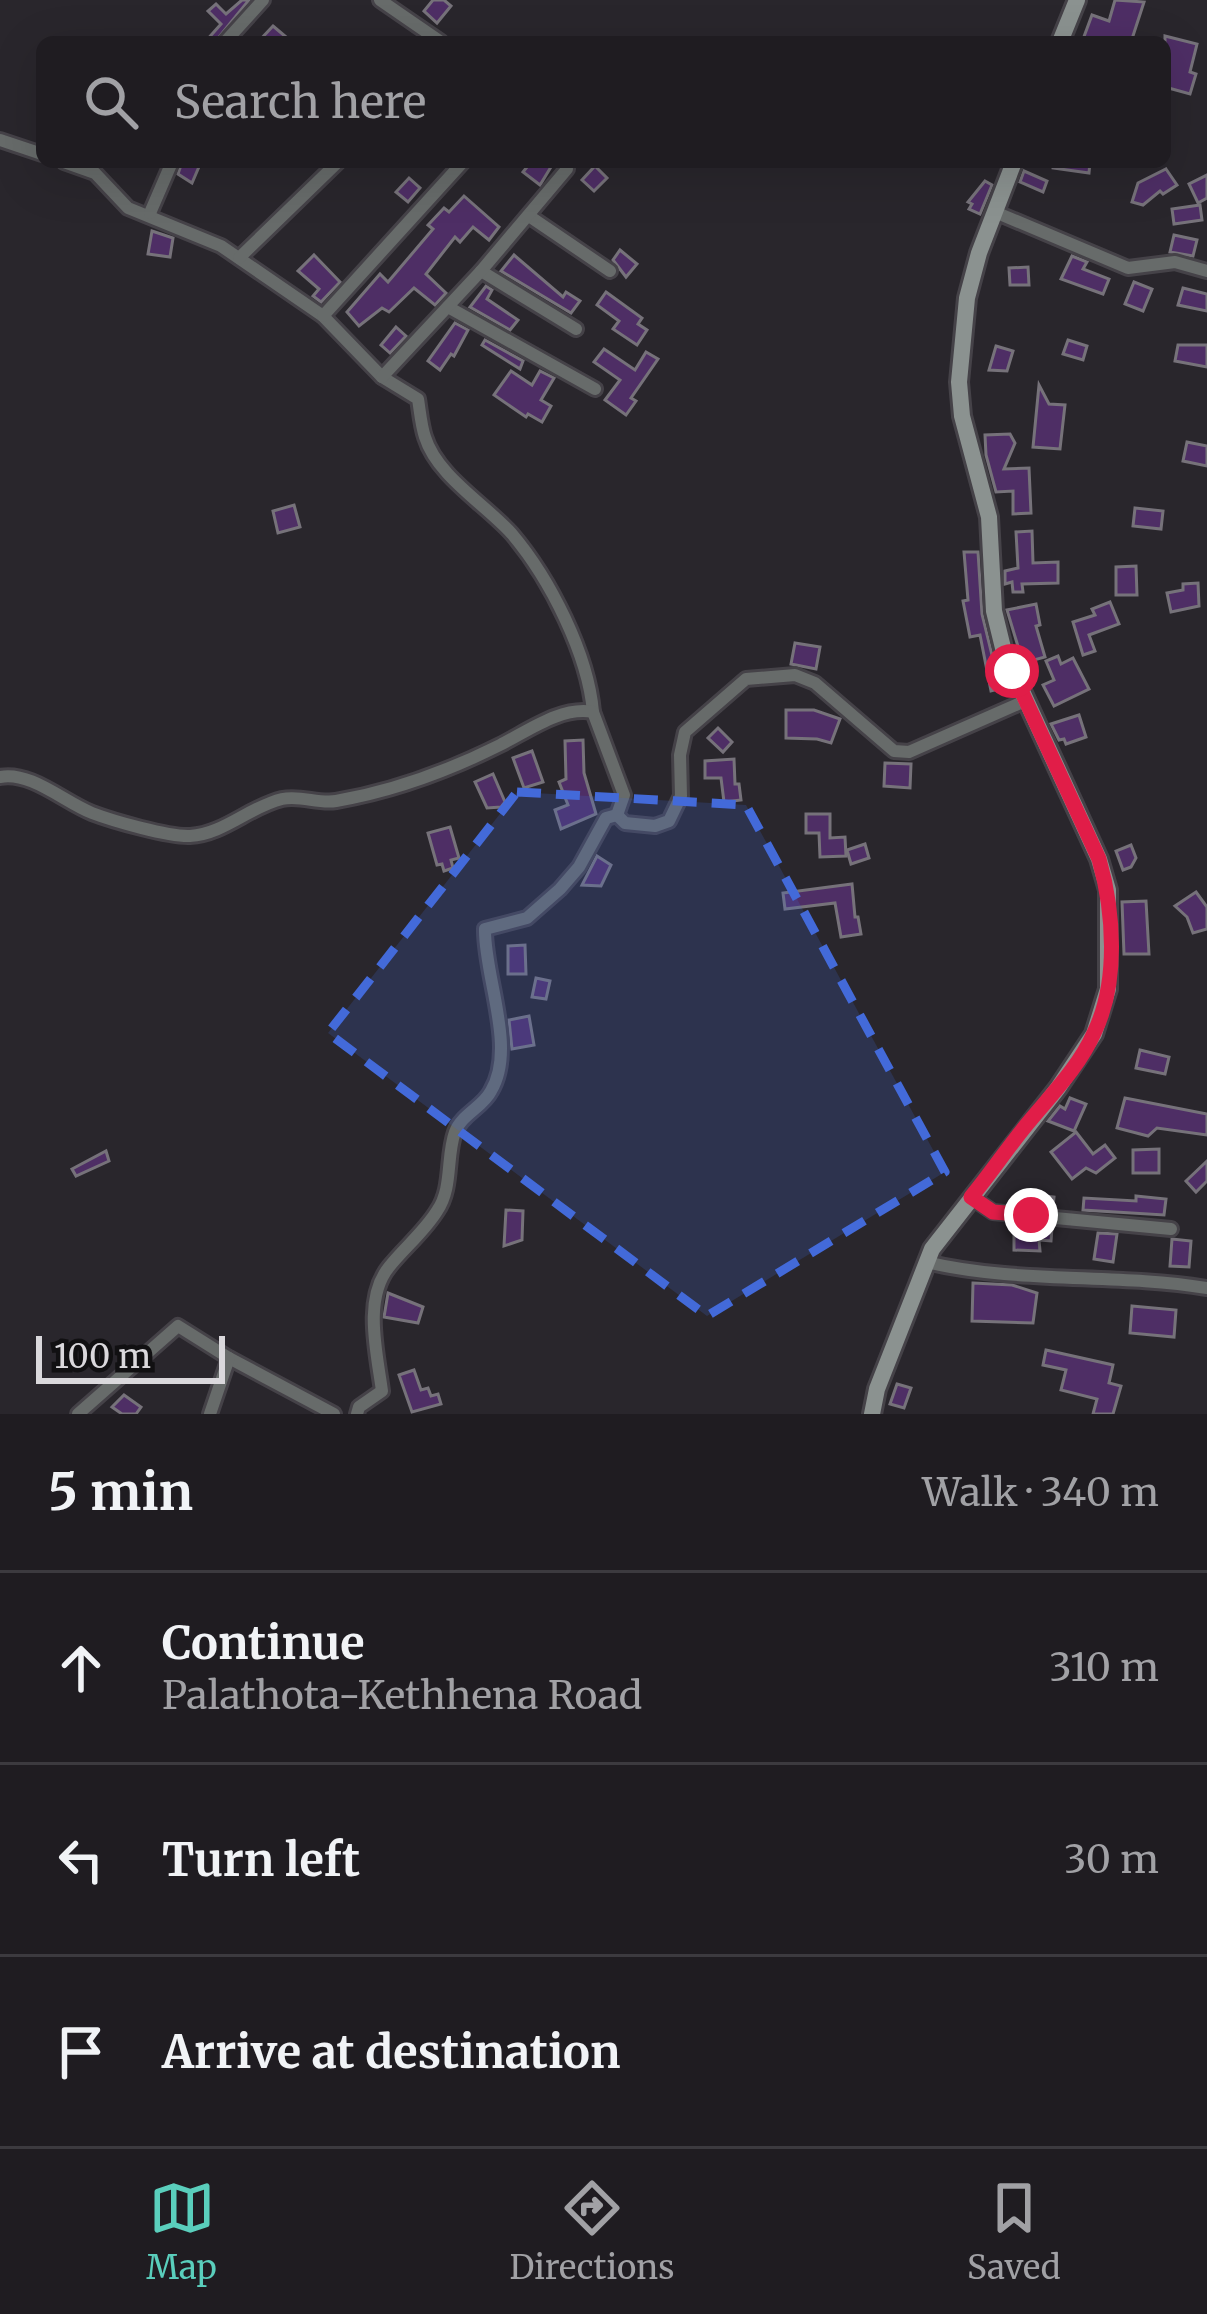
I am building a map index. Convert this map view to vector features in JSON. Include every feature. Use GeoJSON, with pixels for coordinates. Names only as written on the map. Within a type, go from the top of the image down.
{"type":"FeatureCollection","features":[{"type":"Feature","properties":{"kind":"street"},"geometry":{"type":"LineString","coordinates":[[230,36],[263,0]]}},
{"type":"Feature","properties":{"kind":"street"},"geometry":{"type":"LineString","coordinates":[[380,0],[432,36]]}},
{"type":"Feature","properties":{"kind":"street"},"geometry":{"type":"LineString","coordinates":[[1062,36],[1077,0]]}},
{"type":"Feature","properties":{"kind":"street"},"geometry":{"type":"LineString","coordinates":[[0,140],[36,152]]}},
{"type":"Feature","properties":{"kind":"street"},"geometry":{"type":"LineString","coordinates":[[83,168],[95,172],[128,208],[239,258],[323,316],[382,377],[418,399],[425,440],[441,464],[511,533],[577,644],[593,712],[624,795],[617,814],[606,818],[579,867],[527,918],[485,928],[500,1029],[492,1091],[455,1128],[445,1197],[436,1213],[386,1270],[375,1291],[382,1391],[359,1407],[357,1414]]}},
{"type":"Feature","properties":{"kind":"street"},"geometry":{"type":"LineString","coordinates":[[150,214],[169,168]]}},
{"type":"Feature","properties":{"kind":"street"},"geometry":{"type":"LineString","coordinates":[[239,258],[332,168]]}},
{"type":"Feature","properties":{"kind":"street"},"geometry":{"type":"LineString","coordinates":[[323,316],[458,168]]}},
{"type":"Feature","properties":{"kind":"street"},"geometry":{"type":"LineString","coordinates":[[872,1414],[877,1389],[932,1249],[1058,1088],[1094,1034],[1108,989],[1110,928],[1103,875],[1004,652],[994,611],[988,518],[962,416],[959,382],[967,298],[1012,168]]}},
{"type":"Feature","properties":{"kind":"street"},"geometry":{"type":"LineString","coordinates":[[382,377],[567,169]]}},
{"type":"Feature","properties":{"kind":"street"},"geometry":{"type":"LineString","coordinates":[[995,212],[1128,268],[1175,262],[1207,271]]}},
{"type":"Feature","properties":{"kind":"street"},"geometry":{"type":"LineString","coordinates":[[529,216],[610,271]]}},
{"type":"Feature","properties":{"kind":"street"},"geometry":{"type":"LineString","coordinates":[[481,271],[576,329]]}},
{"type":"Feature","properties":{"kind":"street"},"geometry":{"type":"LineString","coordinates":[[448,307],[595,389]]}},
{"type":"Feature","properties":{"kind":"street"},"geometry":{"type":"LineString","coordinates":[[617,814],[625,823],[655,826],[669,821],[681,796],[685,732],[746,679],[795,675],[815,683],[894,751],[910,752],[1027,700]]}},
{"type":"Feature","properties":{"kind":"street"},"geometry":{"type":"LineString","coordinates":[[0,777],[36,784],[93,813],[188,836],[225,827],[279,800],[295,797],[329,802],[394,789],[466,761],[558,716],[593,712]]}},
{"type":"Feature","properties":{"kind":"street"},"geometry":{"type":"LineString","coordinates":[[971,1197],[993,1212],[1171,1229]]}},
{"type":"Feature","properties":{"kind":"street"},"geometry":{"type":"LineString","coordinates":[[926,1262],[1013,1276],[1207,1288]]}},
{"type":"Feature","properties":{"kind":"street"},"geometry":{"type":"LineString","coordinates":[[78,1414],[178,1326],[334,1414]]}},
{"type":"Feature","properties":{"kind":"street"},"geometry":{"type":"LineString","coordinates":[[210,1414],[229,1358]]}},
{"type":"Feature","properties":{"kind":"highlighted area"},"geometry":{"type":"Polygon","coordinates":[[[517,792],[746,805],[945,1172],[707,1316],[328,1033],[517,792]]]}},
{"type":"Feature","properties":{"kind":"building"},"geometry":{"type":"Polygon","coordinates":[[[242,0],[249,0],[220,36],[210,36],[221,24],[208,11],[216,4],[226,14],[242,0]]]}},
{"type":"Feature","properties":{"kind":"building"},"geometry":{"type":"Polygon","coordinates":[[[433,0],[451,6],[437,23],[424,11],[433,0]]]}},
{"type":"Feature","properties":{"kind":"building"},"geometry":{"type":"Polygon","coordinates":[[[1115,0],[1144,2],[1133,36],[1084,36],[1092,15],[1109,21],[1115,0]]]}},
{"type":"Feature","properties":{"kind":"building"},"geometry":{"type":"Polygon","coordinates":[[[273,26],[285,36],[264,36],[273,26]]]}},
{"type":"Feature","properties":{"kind":"building"},"geometry":{"type":"Polygon","coordinates":[[[1171,38],[1197,44],[1190,94],[1171,89],[1171,38]]]}},
{"type":"Feature","properties":{"kind":"building"},"geometry":{"type":"Polygon","coordinates":[[[180,168],[198,168],[192,183],[178,174],[180,168]]]}},
{"type":"Feature","properties":{"kind":"building"},"geometry":{"type":"Polygon","coordinates":[[[526,168],[550,168],[540,185],[523,172],[526,168]]]}},
{"type":"Feature","properties":{"kind":"building"},"geometry":{"type":"Polygon","coordinates":[[[593,168],[607,178],[594,191],[582,180],[593,168]]]}},
{"type":"Feature","properties":{"kind":"building"},"geometry":{"type":"Polygon","coordinates":[[[1053,168],[1089,168],[1089,173],[1053,168]]]}},
{"type":"Feature","properties":{"kind":"building"},"geometry":{"type":"Polygon","coordinates":[[[1166,169],[1177,185],[1143,205],[1132,202],[1138,183],[1166,169]]]}},
{"type":"Feature","properties":{"kind":"building"},"geometry":{"type":"Polygon","coordinates":[[[1024,171],[1047,181],[1043,192],[1020,182],[1024,171]]]}},
{"type":"Feature","properties":{"kind":"building"},"geometry":{"type":"Polygon","coordinates":[[[1207,175],[1207,198],[1198,203],[1189,184],[1207,175]]]}},
{"type":"Feature","properties":{"kind":"building"},"geometry":{"type":"Polygon","coordinates":[[[409,178],[420,188],[408,202],[396,192],[409,178]]]}},
{"type":"Feature","properties":{"kind":"building"},"geometry":{"type":"Polygon","coordinates":[[[985,181],[992,185],[980,214],[969,209],[972,204],[968,202],[985,181]]]}},
{"type":"Feature","properties":{"kind":"building"},"geometry":{"type":"Polygon","coordinates":[[[464,196],[499,227],[489,240],[473,227],[460,242],[455,237],[426,274],[446,293],[435,305],[414,288],[389,312],[382,308],[359,326],[347,312],[380,274],[388,282],[433,229],[428,225],[464,196]]]}},
{"type":"Feature","properties":{"kind":"building"},"geometry":{"type":"Polygon","coordinates":[[[1200,205],[1202,220],[1174,224],[1172,209],[1200,205]]]}},
{"type":"Feature","properties":{"kind":"building"},"geometry":{"type":"Polygon","coordinates":[[[152,231],[173,238],[170,257],[148,254],[152,231]]]}},
{"type":"Feature","properties":{"kind":"building"},"geometry":{"type":"Polygon","coordinates":[[[1174,235],[1197,240],[1193,256],[1170,252],[1174,235]]]}},
{"type":"Feature","properties":{"kind":"building"},"geometry":{"type":"Polygon","coordinates":[[[620,250],[637,264],[626,277],[613,260],[620,250]]]}},
{"type":"Feature","properties":{"kind":"building"},"geometry":{"type":"Polygon","coordinates":[[[314,255],[340,282],[321,302],[313,296],[319,289],[298,271],[314,255]]]}},
{"type":"Feature","properties":{"kind":"building"},"geometry":{"type":"Polygon","coordinates":[[[514,255],[563,297],[566,292],[580,301],[571,313],[501,271],[514,255]]]}},
{"type":"Feature","properties":{"kind":"building"},"geometry":{"type":"Polygon","coordinates":[[[1072,256],[1087,262],[1083,269],[1109,279],[1103,294],[1061,279],[1072,256]]]}},
{"type":"Feature","properties":{"kind":"building"},"geometry":{"type":"Polygon","coordinates":[[[1028,267],[1029,285],[1010,285],[1009,268],[1028,267]]]}},
{"type":"Feature","properties":{"kind":"building"},"geometry":{"type":"Polygon","coordinates":[[[1134,282],[1152,289],[1143,311],[1125,304],[1134,282]]]}},
{"type":"Feature","properties":{"kind":"building"},"geometry":{"type":"Polygon","coordinates":[[[486,286],[492,290],[487,299],[518,320],[510,330],[470,307],[486,286]]]}},
{"type":"Feature","properties":{"kind":"building"},"geometry":{"type":"Polygon","coordinates":[[[1183,288],[1207,294],[1207,311],[1178,305],[1183,288]]]}},
{"type":"Feature","properties":{"kind":"building"},"geometry":{"type":"Polygon","coordinates":[[[606,292],[642,318],[638,324],[647,330],[637,345],[613,329],[619,321],[597,305],[606,292]]]}},
{"type":"Feature","properties":{"kind":"building"},"geometry":{"type":"Polygon","coordinates":[[[455,323],[468,330],[440,370],[428,361],[455,323]]]}},
{"type":"Feature","properties":{"kind":"building"},"geometry":{"type":"Polygon","coordinates":[[[396,327],[406,336],[390,353],[381,345],[396,327]]]}},
{"type":"Feature","properties":{"kind":"building"},"geometry":{"type":"Polygon","coordinates":[[[485,340],[523,361],[520,369],[482,345],[485,340]]]}},
{"type":"Feature","properties":{"kind":"building"},"geometry":{"type":"Polygon","coordinates":[[[1068,340],[1087,346],[1083,360],[1063,354],[1068,340]]]}},
{"type":"Feature","properties":{"kind":"building"},"geometry":{"type":"Polygon","coordinates":[[[1178,345],[1207,345],[1207,367],[1175,361],[1178,345]]]}},
{"type":"Feature","properties":{"kind":"building"},"geometry":{"type":"Polygon","coordinates":[[[996,346],[1013,351],[1007,371],[989,370],[996,346]]]}},
{"type":"Feature","properties":{"kind":"building"},"geometry":{"type":"Polygon","coordinates":[[[604,349],[635,370],[646,352],[658,359],[631,398],[636,401],[626,415],[605,400],[620,380],[594,362],[604,349]]]}},
{"type":"Feature","properties":{"kind":"building"},"geometry":{"type":"Polygon","coordinates":[[[511,371],[532,385],[540,371],[554,378],[541,400],[551,406],[542,422],[494,395],[511,371]]]}},
{"type":"Feature","properties":{"kind":"building"},"geometry":{"type":"Polygon","coordinates":[[[1039,385],[1049,404],[1065,405],[1060,449],[1033,447],[1039,385]]]}},
{"type":"Feature","properties":{"kind":"building"},"geometry":{"type":"Polygon","coordinates":[[[1010,434],[1015,443],[1004,469],[1029,468],[1031,513],[1013,514],[1013,491],[996,492],[986,455],[985,435],[1010,434]]]}},
{"type":"Feature","properties":{"kind":"building"},"geometry":{"type":"Polygon","coordinates":[[[1187,442],[1207,446],[1207,466],[1183,461],[1187,442]]]}},
{"type":"Feature","properties":{"kind":"building"},"geometry":{"type":"Polygon","coordinates":[[[294,505],[300,527],[278,533],[273,511],[294,505]]]}},
{"type":"Feature","properties":{"kind":"building"},"geometry":{"type":"Polygon","coordinates":[[[1135,508],[1163,511],[1161,529],[1133,526],[1135,508]]]}},
{"type":"Feature","properties":{"kind":"building"},"geometry":{"type":"Polygon","coordinates":[[[1032,531],[1033,563],[1058,562],[1058,583],[1022,584],[1023,592],[1013,592],[1012,582],[1005,584],[1005,571],[1018,568],[1016,532],[1032,531]]]}},
{"type":"Feature","properties":{"kind":"building"},"geometry":{"type":"Polygon","coordinates":[[[964,552],[978,552],[982,614],[1006,687],[991,691],[980,635],[970,637],[963,601],[968,600],[964,552]]]}},
{"type":"Feature","properties":{"kind":"building"},"geometry":{"type":"Polygon","coordinates":[[[1136,566],[1137,595],[1116,595],[1116,567],[1136,566]]]}},
{"type":"Feature","properties":{"kind":"building"},"geometry":{"type":"Polygon","coordinates":[[[1198,583],[1199,606],[1171,612],[1167,593],[1183,590],[1183,584],[1198,583]]]}},
{"type":"Feature","properties":{"kind":"building"},"geometry":{"type":"Polygon","coordinates":[[[1110,602],[1119,624],[1089,635],[1095,651],[1083,655],[1073,622],[1095,615],[1092,609],[1110,602]]]}},
{"type":"Feature","properties":{"kind":"building"},"geometry":{"type":"Polygon","coordinates":[[[1036,604],[1040,625],[1036,626],[1045,657],[1023,663],[1007,610],[1036,604]]]}},
{"type":"Feature","properties":{"kind":"building"},"geometry":{"type":"Polygon","coordinates":[[[795,643],[820,647],[816,669],[791,664],[795,643]]]}},
{"type":"Feature","properties":{"kind":"building"},"geometry":{"type":"Polygon","coordinates":[[[1058,656],[1061,664],[1073,658],[1089,689],[1054,706],[1043,685],[1054,680],[1046,661],[1058,656]]]}},
{"type":"Feature","properties":{"kind":"building"},"geometry":{"type":"Polygon","coordinates":[[[786,710],[814,710],[840,719],[831,743],[786,738],[786,710]]]}},
{"type":"Feature","properties":{"kind":"building"},"geometry":{"type":"Polygon","coordinates":[[[1079,715],[1086,737],[1066,744],[1059,740],[1051,724],[1079,715]]]}},
{"type":"Feature","properties":{"kind":"building"},"geometry":{"type":"Polygon","coordinates":[[[718,728],[732,742],[723,752],[708,738],[718,728]]]}},
{"type":"Feature","properties":{"kind":"building"},"geometry":{"type":"Polygon","coordinates":[[[583,740],[584,773],[596,814],[561,829],[555,810],[568,805],[559,782],[566,779],[565,741],[583,740]]]}},
{"type":"Feature","properties":{"kind":"building"},"geometry":{"type":"Polygon","coordinates":[[[532,751],[543,782],[524,788],[513,758],[532,751]]]}},
{"type":"Feature","properties":{"kind":"building"},"geometry":{"type":"Polygon","coordinates":[[[734,759],[741,800],[724,802],[721,778],[705,778],[705,761],[734,759]]]}},
{"type":"Feature","properties":{"kind":"building"},"geometry":{"type":"Polygon","coordinates":[[[885,763],[911,764],[910,788],[884,786],[885,763]]]}},
{"type":"Feature","properties":{"kind":"building"},"geometry":{"type":"Polygon","coordinates":[[[493,774],[505,802],[487,808],[475,782],[493,774]]]}},
{"type":"Feature","properties":{"kind":"building"},"geometry":{"type":"Polygon","coordinates":[[[806,814],[830,814],[830,838],[845,837],[846,856],[820,857],[819,833],[806,833],[806,814]]]}},
{"type":"Feature","properties":{"kind":"building"},"geometry":{"type":"Polygon","coordinates":[[[450,827],[459,858],[451,860],[453,868],[444,871],[442,864],[437,865],[428,833],[450,827]]]}},
{"type":"Feature","properties":{"kind":"building"},"geometry":{"type":"Polygon","coordinates":[[[865,844],[869,858],[851,864],[847,850],[865,844]]]}},
{"type":"Feature","properties":{"kind":"building"},"geometry":{"type":"Polygon","coordinates":[[[1131,845],[1136,858],[1123,870],[1116,851],[1131,845]]]}},
{"type":"Feature","properties":{"kind":"building"},"geometry":{"type":"Polygon","coordinates":[[[597,856],[611,865],[601,886],[582,885],[597,856]]]}},
{"type":"Feature","properties":{"kind":"building"},"geometry":{"type":"Polygon","coordinates":[[[852,884],[861,934],[841,937],[835,903],[785,909],[783,893],[852,884]]]}},
{"type":"Feature","properties":{"kind":"building"},"geometry":{"type":"Polygon","coordinates":[[[1196,892],[1207,907],[1207,929],[1193,933],[1187,917],[1175,906],[1196,892]]]}},
{"type":"Feature","properties":{"kind":"building"},"geometry":{"type":"Polygon","coordinates":[[[1146,901],[1149,954],[1124,954],[1122,902],[1146,901]]]}},
{"type":"Feature","properties":{"kind":"building"},"geometry":{"type":"Polygon","coordinates":[[[525,945],[526,974],[508,974],[508,946],[525,945]]]}},
{"type":"Feature","properties":{"kind":"building"},"geometry":{"type":"Polygon","coordinates":[[[536,978],[550,981],[546,999],[532,997],[536,978]]]}},
{"type":"Feature","properties":{"kind":"building"},"geometry":{"type":"Polygon","coordinates":[[[529,1016],[534,1045],[512,1049],[509,1020],[529,1016]]]}},
{"type":"Feature","properties":{"kind":"building"},"geometry":{"type":"Polygon","coordinates":[[[1140,1050],[1169,1057],[1165,1074],[1136,1068],[1140,1050]]]}},
{"type":"Feature","properties":{"kind":"building"},"geometry":{"type":"Polygon","coordinates":[[[1070,1098],[1086,1104],[1074,1131],[1048,1121],[1060,1106],[1065,1109],[1070,1098]]]}},
{"type":"Feature","properties":{"kind":"building"},"geometry":{"type":"Polygon","coordinates":[[[1125,1098],[1207,1114],[1207,1135],[1157,1128],[1148,1136],[1117,1128],[1125,1098]]]}},
{"type":"Feature","properties":{"kind":"building"},"geometry":{"type":"Polygon","coordinates":[[[1076,1132],[1093,1154],[1105,1145],[1115,1158],[1096,1173],[1086,1168],[1072,1179],[1051,1152],[1076,1132]]]}},
{"type":"Feature","properties":{"kind":"building"},"geometry":{"type":"Polygon","coordinates":[[[1159,1149],[1159,1173],[1133,1173],[1133,1150],[1159,1149]]]}},
{"type":"Feature","properties":{"kind":"building"},"geometry":{"type":"Polygon","coordinates":[[[106,1151],[109,1161],[76,1176],[72,1169],[106,1151]]]}},
{"type":"Feature","properties":{"kind":"building"},"geometry":{"type":"Polygon","coordinates":[[[1207,1161],[1207,1181],[1196,1192],[1186,1181],[1207,1161]]]}},
{"type":"Feature","properties":{"kind":"building"},"geometry":{"type":"Polygon","coordinates":[[[1021,1193],[1054,1197],[1053,1207],[1020,1204],[1021,1193]]]}},
{"type":"Feature","properties":{"kind":"building"},"geometry":{"type":"Polygon","coordinates":[[[1136,1196],[1166,1199],[1164,1215],[1083,1210],[1084,1198],[1136,1201],[1136,1196]]]}},
{"type":"Feature","properties":{"kind":"building"},"geometry":{"type":"Polygon","coordinates":[[[506,1210],[523,1211],[522,1240],[504,1246],[506,1210]]]}},
{"type":"Feature","properties":{"kind":"building"},"geometry":{"type":"Polygon","coordinates":[[[1014,1225],[1052,1228],[1051,1241],[1039,1240],[1040,1251],[1014,1250],[1014,1225]]]}},
{"type":"Feature","properties":{"kind":"building"},"geometry":{"type":"Polygon","coordinates":[[[1098,1233],[1117,1234],[1113,1262],[1094,1259],[1098,1233]]]}},
{"type":"Feature","properties":{"kind":"building"},"geometry":{"type":"Polygon","coordinates":[[[1172,1239],[1191,1241],[1189,1267],[1170,1266],[1172,1239]]]}},
{"type":"Feature","properties":{"kind":"building"},"geometry":{"type":"Polygon","coordinates":[[[973,1283],[1012,1285],[1037,1293],[1033,1323],[972,1321],[973,1283]]]}},
{"type":"Feature","properties":{"kind":"building"},"geometry":{"type":"Polygon","coordinates":[[[388,1293],[423,1307],[418,1323],[384,1317],[388,1293]]]}},
{"type":"Feature","properties":{"kind":"building"},"geometry":{"type":"Polygon","coordinates":[[[1132,1306],[1176,1310],[1174,1337],[1130,1333],[1132,1306]]]}},
{"type":"Feature","properties":{"kind":"building"},"geometry":{"type":"Polygon","coordinates":[[[1046,1350],[1113,1365],[1109,1383],[1121,1386],[1113,1414],[1093,1414],[1097,1399],[1061,1390],[1066,1370],[1043,1365],[1046,1350]]]}},
{"type":"Feature","properties":{"kind":"building"},"geometry":{"type":"Polygon","coordinates":[[[414,1370],[421,1390],[438,1394],[441,1404],[412,1412],[399,1375],[414,1370]]]}},
{"type":"Feature","properties":{"kind":"building"},"geometry":{"type":"Polygon","coordinates":[[[897,1384],[911,1388],[904,1408],[890,1404],[897,1384]]]}},
{"type":"Feature","properties":{"kind":"building"},"geometry":{"type":"Polygon","coordinates":[[[124,1395],[141,1407],[136,1414],[122,1414],[112,1407],[124,1395]]]}},
{"type":"Feature","properties":{"kind":"route"},"geometry":{"type":"LineString","coordinates":[[1012,671],[1099,859],[1108,890],[1110,928],[1108,989],[1094,1034],[1058,1088],[971,1197],[993,1212],[1031,1215]]}}]}
